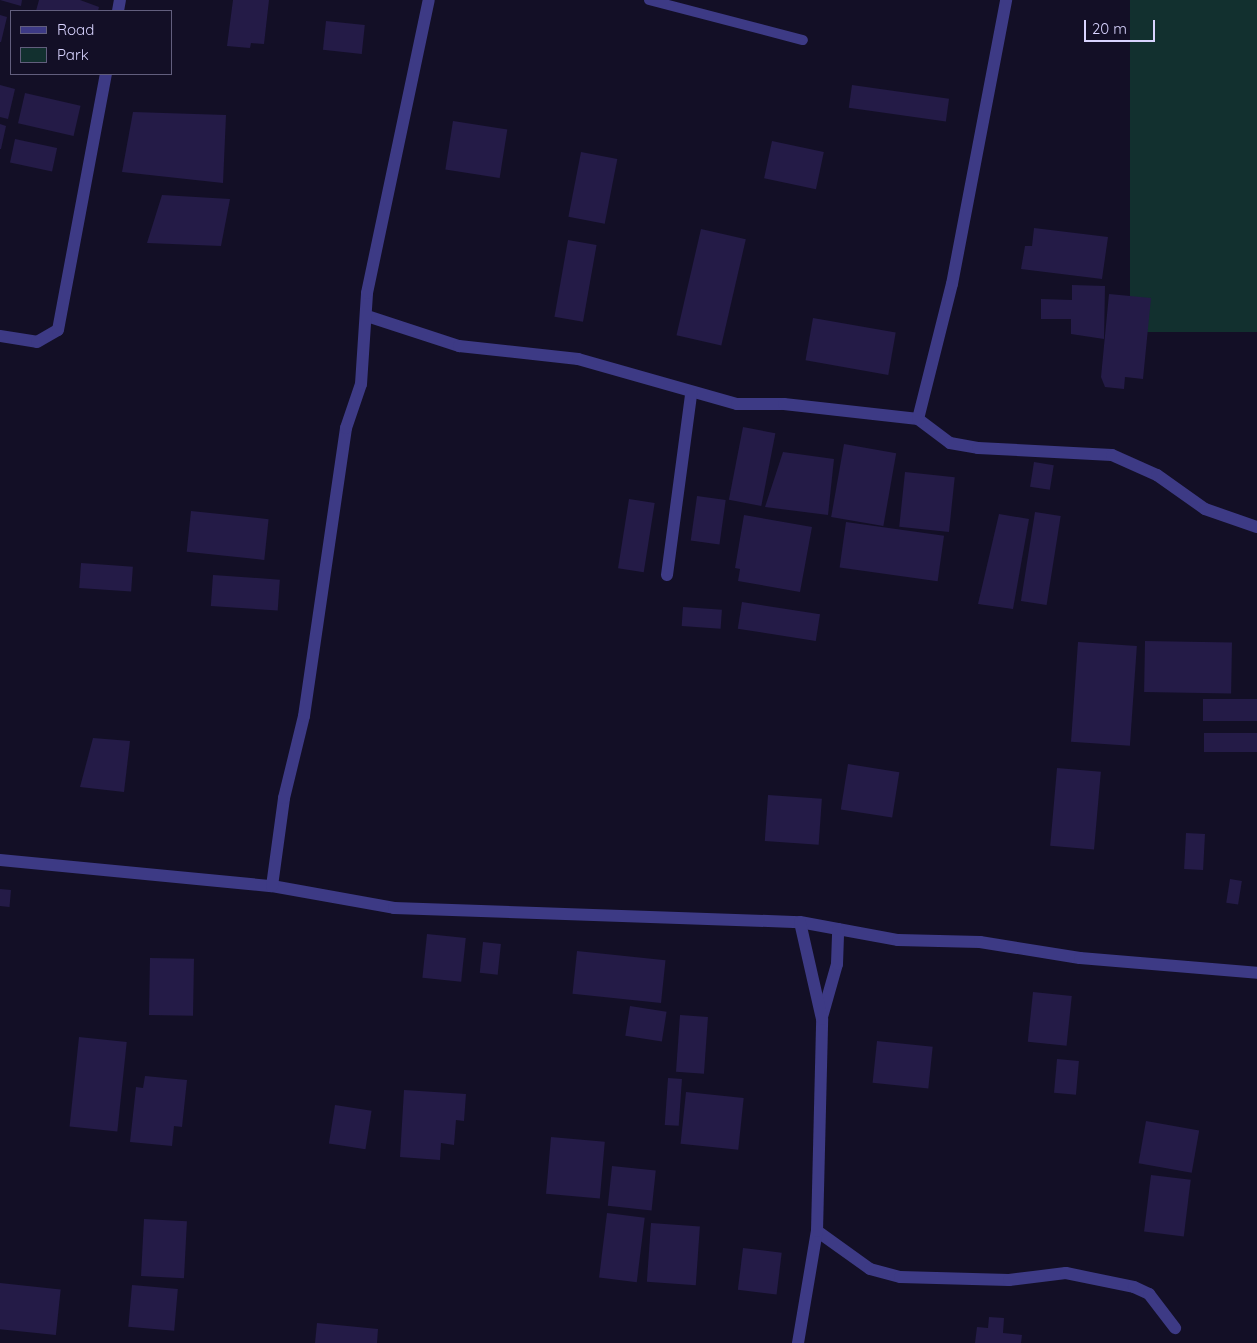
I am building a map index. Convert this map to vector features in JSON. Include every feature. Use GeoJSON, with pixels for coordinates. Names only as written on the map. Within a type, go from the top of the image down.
{"type":"FeatureCollection","features":[{"type":"Feature","properties":{"kind":"street"},"geometry":{"type":"LineString","coordinates":[[272,886],[284,798],[304,716],[346,428],[361,384],[367,316],[367,293],[429,0]]}},
{"type":"Feature","properties":{"kind":"street"},"geometry":{"type":"LineString","coordinates":[[918,419],[952,284],[1006,0]]}},
{"type":"Feature","properties":{"kind":"street"},"geometry":{"type":"LineString","coordinates":[[0,336],[36,342],[58,330],[106,75]]}},
{"type":"Feature","properties":{"kind":"street"},"geometry":{"type":"LineString","coordinates":[[367,316],[459,346],[578,359],[691,394],[737,404],[784,404],[918,419],[950,443],[1112,455],[1157,475],[1205,509],[1257,526]]}},
{"type":"Feature","properties":{"kind":"street"},"geometry":{"type":"LineString","coordinates":[[667,575],[691,394]]}},
{"type":"Feature","properties":{"kind":"street"},"geometry":{"type":"LineString","coordinates":[[0,860],[272,886],[434,912],[800,922],[898,940],[980,942],[1080,958],[1257,973]]}},
{"type":"Feature","properties":{"kind":"street"},"geometry":{"type":"LineString","coordinates":[[800,922],[822,1019]]}},
{"type":"Feature","properties":{"kind":"street"},"geometry":{"type":"LineString","coordinates":[[798,1343],[817,1231],[822,1019],[837,964],[838,929]]}},
{"type":"Feature","properties":{"kind":"street"},"geometry":{"type":"LineString","coordinates":[[817,1231],[870,1269],[900,1276],[1009,1280],[1066,1273],[1134,1288],[1149,1294],[1174,1328]]}},
{"type":"Feature","properties":{"kind":"lane"},"geometry":{"type":"LineString","coordinates":[[649,0],[803,40]]}},
{"type":"Feature","properties":{"kind":"green space"},"geometry":{"type":"Polygon","coordinates":[[[1130,0],[1257,0],[1257,332],[1130,332],[1130,0]]]}},
{"type":"Feature","properties":{"kind":"building"},"geometry":{"type":"Polygon","coordinates":[[[0,0],[22,0],[21,6],[0,0]]]}},
{"type":"Feature","properties":{"kind":"building"},"geometry":{"type":"Polygon","coordinates":[[[39,0],[80,0],[99,7],[98,10],[36,10],[39,0]]]}},
{"type":"Feature","properties":{"kind":"building"},"geometry":{"type":"Polygon","coordinates":[[[233,0],[269,0],[264,44],[251,43],[250,48],[227,46],[233,0]]]}},
{"type":"Feature","properties":{"kind":"building"},"geometry":{"type":"Polygon","coordinates":[[[0,15],[7,17],[1,42],[0,42],[0,15]]]}},
{"type":"Feature","properties":{"kind":"building"},"geometry":{"type":"Polygon","coordinates":[[[326,21],[365,25],[362,54],[323,50],[326,21]]]}},
{"type":"Feature","properties":{"kind":"building"},"geometry":{"type":"Polygon","coordinates":[[[0,85],[15,89],[8,119],[0,117],[0,85]]]}},
{"type":"Feature","properties":{"kind":"building"},"geometry":{"type":"Polygon","coordinates":[[[852,85],[949,99],[946,121],[849,108],[852,85]]]}},
{"type":"Feature","properties":{"kind":"building"},"geometry":{"type":"Polygon","coordinates":[[[25,93],[81,106],[74,136],[18,123],[25,93]]]}},
{"type":"Feature","properties":{"kind":"building"},"geometry":{"type":"Polygon","coordinates":[[[133,112],[226,115],[223,183],[122,172],[133,112]]]}},
{"type":"Feature","properties":{"kind":"building"},"geometry":{"type":"Polygon","coordinates":[[[453,121],[507,130],[500,178],[445,169],[453,121]]]}},
{"type":"Feature","properties":{"kind":"building"},"geometry":{"type":"Polygon","coordinates":[[[0,124],[6,126],[1,149],[0,149],[0,124]]]}},
{"type":"Feature","properties":{"kind":"building"},"geometry":{"type":"Polygon","coordinates":[[[15,139],[57,148],[52,171],[10,162],[15,139]]]}},
{"type":"Feature","properties":{"kind":"building"},"geometry":{"type":"Polygon","coordinates":[[[772,141],[824,152],[816,189],[764,178],[772,141]]]}},
{"type":"Feature","properties":{"kind":"building"},"geometry":{"type":"Polygon","coordinates":[[[581,152],[617,159],[605,224],[568,217],[581,152]]]}},
{"type":"Feature","properties":{"kind":"building"},"geometry":{"type":"Polygon","coordinates":[[[162,195],[230,199],[221,246],[147,243],[162,195]]]}},
{"type":"Feature","properties":{"kind":"building"},"geometry":{"type":"Polygon","coordinates":[[[1034,228],[1108,237],[1102,279],[1021,269],[1025,246],[1032,246],[1034,228]]]}},
{"type":"Feature","properties":{"kind":"building"},"geometry":{"type":"Polygon","coordinates":[[[701,229],[746,239],[721,346],[676,335],[701,229]]]}},
{"type":"Feature","properties":{"kind":"building"},"geometry":{"type":"Polygon","coordinates":[[[568,240],[597,245],[583,322],[554,317],[568,240]]]}},
{"type":"Feature","properties":{"kind":"building"},"geometry":{"type":"Polygon","coordinates":[[[1072,285],[1105,286],[1104,339],[1071,334],[1071,319],[1041,319],[1041,299],[1072,300],[1072,285]]]}},
{"type":"Feature","properties":{"kind":"building"},"geometry":{"type":"Polygon","coordinates":[[[1109,294],[1151,298],[1143,379],[1125,377],[1124,389],[1105,387],[1101,377],[1109,294]]]}},
{"type":"Feature","properties":{"kind":"building"},"geometry":{"type":"Polygon","coordinates":[[[813,318],[896,333],[888,375],[806,360],[813,318]]]}},
{"type":"Feature","properties":{"kind":"building"},"geometry":{"type":"Polygon","coordinates":[[[743,427],[775,433],[761,506],[729,500],[743,427]]]}},
{"type":"Feature","properties":{"kind":"building"},"geometry":{"type":"Polygon","coordinates":[[[844,444],[896,453],[883,526],[831,517],[844,444]]]}},
{"type":"Feature","properties":{"kind":"building"},"geometry":{"type":"Polygon","coordinates":[[[783,452],[834,459],[828,515],[765,507],[783,452]]]}},
{"type":"Feature","properties":{"kind":"building"},"geometry":{"type":"Polygon","coordinates":[[[1034,462],[1054,465],[1050,490],[1030,487],[1034,462]]]}},
{"type":"Feature","properties":{"kind":"building"},"geometry":{"type":"Polygon","coordinates":[[[905,472],[955,477],[949,532],[899,527],[905,472]]]}},
{"type":"Feature","properties":{"kind":"building"},"geometry":{"type":"Polygon","coordinates":[[[697,496],[726,500],[719,545],[691,541],[697,496]]]}},
{"type":"Feature","properties":{"kind":"building"},"geometry":{"type":"Polygon","coordinates":[[[629,499],[655,503],[644,572],[618,568],[629,499]]]}},
{"type":"Feature","properties":{"kind":"building"},"geometry":{"type":"Polygon","coordinates":[[[191,511],[269,519],[264,560],[187,552],[191,511]]]}},
{"type":"Feature","properties":{"kind":"building"},"geometry":{"type":"Polygon","coordinates":[[[1035,512],[1061,516],[1047,605],[1021,601],[1035,512]]]}},
{"type":"Feature","properties":{"kind":"building"},"geometry":{"type":"Polygon","coordinates":[[[999,514],[1029,519],[1013,609],[978,604],[999,514]]]}},
{"type":"Feature","properties":{"kind":"building"},"geometry":{"type":"Polygon","coordinates":[[[744,515],[812,527],[800,592],[738,581],[740,569],[735,568],[744,515]]]}},
{"type":"Feature","properties":{"kind":"building"},"geometry":{"type":"Polygon","coordinates":[[[846,522],[944,536],[938,581],[840,568],[846,522]]]}},
{"type":"Feature","properties":{"kind":"building"},"geometry":{"type":"Polygon","coordinates":[[[81,563],[133,567],[131,592],[79,588],[81,563]]]}},
{"type":"Feature","properties":{"kind":"building"},"geometry":{"type":"Polygon","coordinates":[[[213,575],[280,580],[278,611],[211,606],[213,575]]]}},
{"type":"Feature","properties":{"kind":"building"},"geometry":{"type":"Polygon","coordinates":[[[742,602],[820,614],[816,641],[738,629],[742,602]]]}},
{"type":"Feature","properties":{"kind":"building"},"geometry":{"type":"Polygon","coordinates":[[[683,607],[722,610],[721,629],[682,626],[683,607]]]}},
{"type":"Feature","properties":{"kind":"building"},"geometry":{"type":"Polygon","coordinates":[[[1145,641],[1232,643],[1231,694],[1144,692],[1145,641]]]}},
{"type":"Feature","properties":{"kind":"building"},"geometry":{"type":"Polygon","coordinates":[[[1078,642],[1137,646],[1130,746],[1071,742],[1078,642]]]}},
{"type":"Feature","properties":{"kind":"building"},"geometry":{"type":"Polygon","coordinates":[[[1203,699],[1257,699],[1257,721],[1203,721],[1203,699]]]}},
{"type":"Feature","properties":{"kind":"building"},"geometry":{"type":"Polygon","coordinates":[[[1204,733],[1257,733],[1257,752],[1204,752],[1204,733]]]}},
{"type":"Feature","properties":{"kind":"building"},"geometry":{"type":"Polygon","coordinates":[[[93,738],[130,741],[124,792],[80,787],[93,738]]]}},
{"type":"Feature","properties":{"kind":"building"},"geometry":{"type":"Polygon","coordinates":[[[848,764],[899,772],[892,818],[841,809],[848,764]]]}},
{"type":"Feature","properties":{"kind":"building"},"geometry":{"type":"Polygon","coordinates":[[[1057,768],[1101,772],[1094,850],[1050,846],[1057,768]]]}},
{"type":"Feature","properties":{"kind":"building"},"geometry":{"type":"Polygon","coordinates":[[[768,795],[822,799],[819,845],[765,841],[768,795]]]}},
{"type":"Feature","properties":{"kind":"building"},"geometry":{"type":"Polygon","coordinates":[[[1186,833],[1205,834],[1203,870],[1184,869],[1186,833]]]}},
{"type":"Feature","properties":{"kind":"building"},"geometry":{"type":"Polygon","coordinates":[[[1230,879],[1242,881],[1238,905],[1226,903],[1230,879]]]}},
{"type":"Feature","properties":{"kind":"building"},"geometry":{"type":"Polygon","coordinates":[[[0,889],[11,890],[9,907],[0,906],[0,889]]]}},
{"type":"Feature","properties":{"kind":"building"},"geometry":{"type":"Polygon","coordinates":[[[427,934],[466,938],[461,982],[422,978],[427,934]]]}},
{"type":"Feature","properties":{"kind":"building"},"geometry":{"type":"Polygon","coordinates":[[[483,942],[501,944],[498,975],[480,973],[483,942]]]}},
{"type":"Feature","properties":{"kind":"building"},"geometry":{"type":"Polygon","coordinates":[[[577,951],[666,960],[661,1003],[573,994],[577,951]]]}},
{"type":"Feature","properties":{"kind":"building"},"geometry":{"type":"Polygon","coordinates":[[[150,958],[194,959],[193,1016],[149,1015],[150,958]]]}},
{"type":"Feature","properties":{"kind":"building"},"geometry":{"type":"Polygon","coordinates":[[[1033,992],[1072,996],[1067,1046],[1028,1042],[1033,992]]]}},
{"type":"Feature","properties":{"kind":"building"},"geometry":{"type":"Polygon","coordinates":[[[630,1006],[667,1012],[662,1041],[625,1036],[630,1006]]]}},
{"type":"Feature","properties":{"kind":"building"},"geometry":{"type":"Polygon","coordinates":[[[680,1015],[708,1017],[704,1074],[676,1072],[680,1015]]]}},
{"type":"Feature","properties":{"kind":"building"},"geometry":{"type":"Polygon","coordinates":[[[79,1037],[127,1042],[117,1132],[70,1127],[79,1037]]]}},
{"type":"Feature","properties":{"kind":"building"},"geometry":{"type":"Polygon","coordinates":[[[877,1041],[933,1047],[928,1089],[873,1083],[877,1041]]]}},
{"type":"Feature","properties":{"kind":"building"},"geometry":{"type":"Polygon","coordinates":[[[1057,1059],[1079,1061],[1076,1095],[1054,1093],[1057,1059]]]}},
{"type":"Feature","properties":{"kind":"building"},"geometry":{"type":"Polygon","coordinates":[[[145,1076],[187,1080],[182,1127],[174,1126],[172,1146],[130,1142],[136,1087],[143,1088],[145,1076]]]}},
{"type":"Feature","properties":{"kind":"building"},"geometry":{"type":"Polygon","coordinates":[[[668,1078],[682,1079],[679,1126],[665,1125],[668,1078]]]}},
{"type":"Feature","properties":{"kind":"building"},"geometry":{"type":"Polygon","coordinates":[[[404,1090],[466,1094],[464,1121],[456,1120],[454,1145],[441,1143],[440,1160],[400,1157],[404,1090]]]}},
{"type":"Feature","properties":{"kind":"building"},"geometry":{"type":"Polygon","coordinates":[[[686,1092],[744,1098],[738,1150],[681,1144],[686,1092]]]}},
{"type":"Feature","properties":{"kind":"building"},"geometry":{"type":"Polygon","coordinates":[[[335,1105],[372,1111],[365,1149],[329,1144],[335,1105]]]}},
{"type":"Feature","properties":{"kind":"building"},"geometry":{"type":"Polygon","coordinates":[[[1146,1121],[1199,1130],[1192,1173],[1139,1163],[1146,1121]]]}},
{"type":"Feature","properties":{"kind":"building"},"geometry":{"type":"Polygon","coordinates":[[[551,1137],[605,1142],[600,1198],[546,1194],[551,1137]]]}},
{"type":"Feature","properties":{"kind":"building"},"geometry":{"type":"Polygon","coordinates":[[[612,1166],[656,1171],[652,1210],[608,1206],[612,1166]]]}},
{"type":"Feature","properties":{"kind":"building"},"geometry":{"type":"Polygon","coordinates":[[[1151,1175],[1191,1180],[1184,1236],[1144,1232],[1151,1175]]]}},
{"type":"Feature","properties":{"kind":"building"},"geometry":{"type":"Polygon","coordinates":[[[607,1213],[645,1218],[637,1282],[599,1278],[607,1213]]]}},
{"type":"Feature","properties":{"kind":"building"},"geometry":{"type":"Polygon","coordinates":[[[144,1219],[187,1221],[184,1278],[141,1276],[144,1219]]]}},
{"type":"Feature","properties":{"kind":"building"},"geometry":{"type":"Polygon","coordinates":[[[651,1223],[700,1226],[696,1285],[647,1282],[651,1223]]]}},
{"type":"Feature","properties":{"kind":"building"},"geometry":{"type":"Polygon","coordinates":[[[743,1248],[782,1253],[777,1294],[738,1290],[743,1248]]]}},
{"type":"Feature","properties":{"kind":"building"},"geometry":{"type":"Polygon","coordinates":[[[0,1283],[61,1289],[56,1335],[0,1329],[0,1283]]]}},
{"type":"Feature","properties":{"kind":"building"},"geometry":{"type":"Polygon","coordinates":[[[132,1285],[178,1289],[174,1331],[128,1327],[132,1285]]]}},
{"type":"Feature","properties":{"kind":"building"},"geometry":{"type":"Polygon","coordinates":[[[989,1317],[1004,1318],[1003,1333],[1022,1335],[1021,1343],[975,1343],[977,1327],[988,1328],[989,1317]]]}},
{"type":"Feature","properties":{"kind":"building"},"geometry":{"type":"Polygon","coordinates":[[[317,1323],[378,1329],[377,1343],[315,1343],[317,1323]]]}}]}
